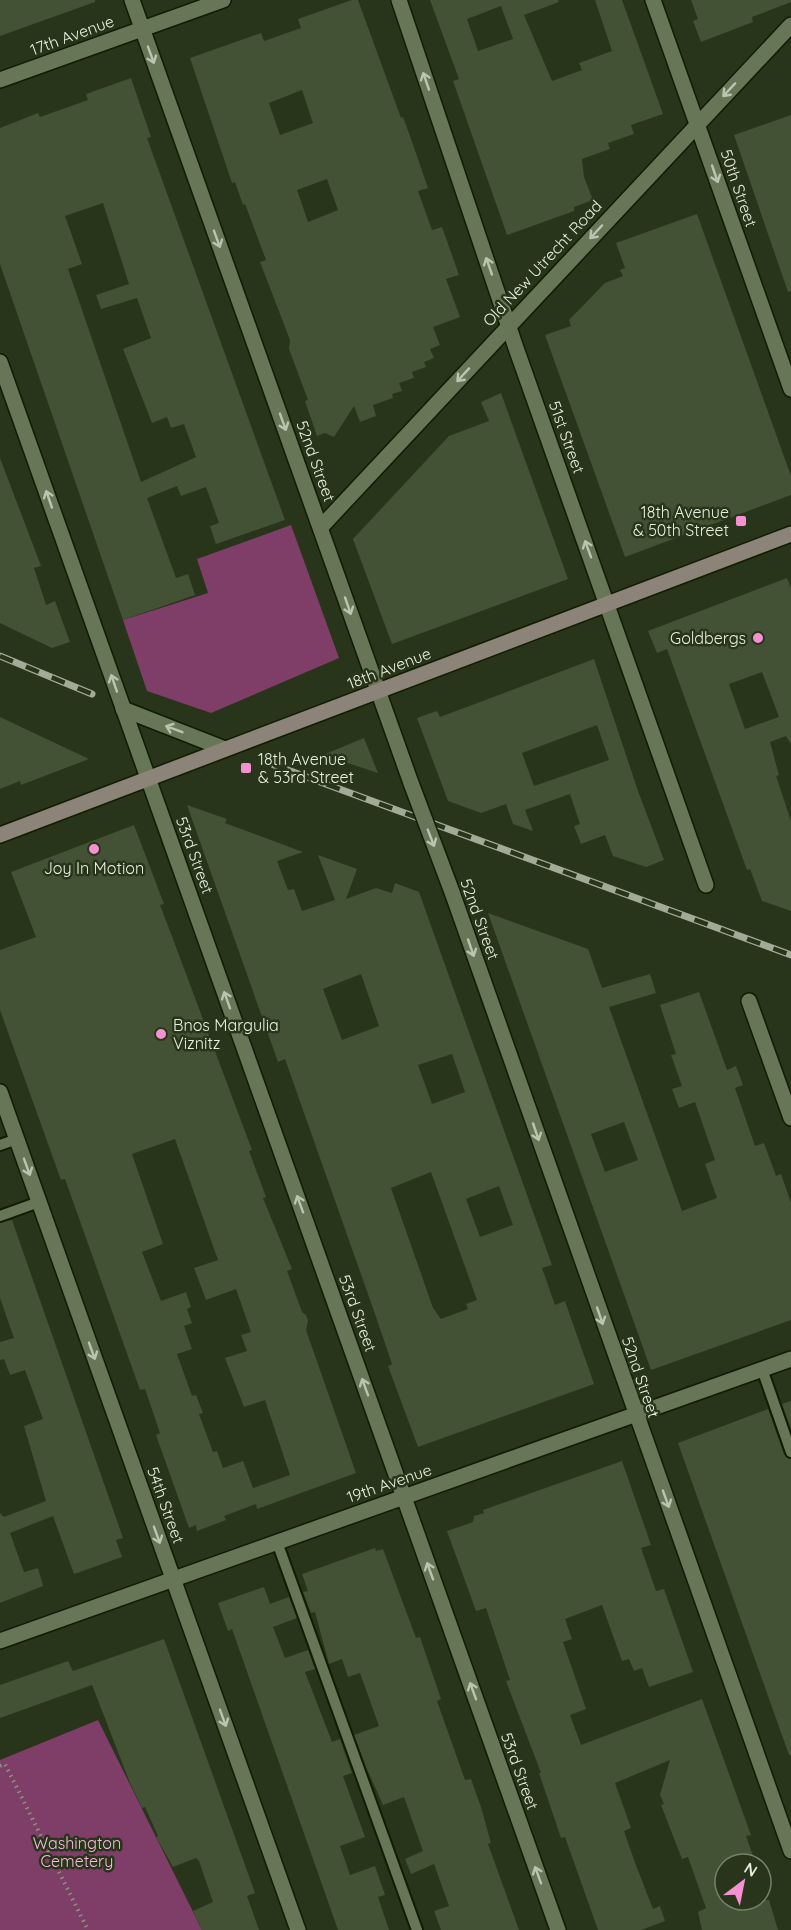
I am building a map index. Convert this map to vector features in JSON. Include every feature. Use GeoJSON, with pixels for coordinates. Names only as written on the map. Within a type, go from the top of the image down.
{"type":"FeatureCollection","features":[{"type":"Feature","properties":{"kind":"street","name":"52nd Street"},"geometry":{"type":"LineString","coordinates":[[132,0],[321,527],[377,691],[452,892],[791,1851]]}},
{"type":"Feature","properties":{"kind":"street","name":"17th Avenue"},"geometry":{"type":"LineString","coordinates":[[0,80],[223,0]]}},
{"type":"Feature","properties":{"kind":"street","name":"51st Street"},"geometry":{"type":"LineString","coordinates":[[399,0],[508,326],[706,885]]}},
{"type":"Feature","properties":{"kind":"street","name":"50th Street"},"geometry":{"type":"LineString","coordinates":[[653,0],[791,388]]}},
{"type":"Feature","properties":{"kind":"street","name":"Old New Utrecht Road"},"geometry":{"type":"LineString","coordinates":[[321,527],[791,25]]}},
{"type":"Feature","properties":{"kind":"street","name":"53rd Street"},"geometry":{"type":"LineString","coordinates":[[0,362],[558,1930]]}},
{"type":"Feature","properties":{"kind":"street","name":"18th Avenue"},"geometry":{"type":"LineString","coordinates":[[0,835],[791,534]]}},
{"type":"Feature","properties":{"kind":"street"},"geometry":{"type":"LineString","coordinates":[[123,709],[225,749]]}},
{"type":"Feature","properties":{"kind":"street"},"geometry":{"type":"LineString","coordinates":[[749,1001],[791,1118]]}},
{"type":"Feature","properties":{"kind":"street","name":"54th Street"},"geometry":{"type":"LineString","coordinates":[[0,1092],[298,1930]]}},
{"type":"Feature","properties":{"kind":"street","name":"19th Avenue"},"geometry":{"type":"LineString","coordinates":[[0,1641],[791,1359]]}},
{"type":"Feature","properties":{"kind":"lane"},"geometry":{"type":"LineString","coordinates":[[0,1145],[16,1139]]}},
{"type":"Feature","properties":{"kind":"lane"},"geometry":{"type":"LineString","coordinates":[[0,1216],[39,1202]]}},
{"type":"Feature","properties":{"kind":"lane"},"geometry":{"type":"LineString","coordinates":[[762,1369],[791,1452]]}},
{"type":"Feature","properties":{"kind":"lane"},"geometry":{"type":"LineString","coordinates":[[277,1542],[417,1930]]}},
{"type":"Feature","properties":{"kind":"path"},"geometry":{"type":"LineString","coordinates":[[2,1765],[88,1930]]}},
{"type":"Feature","properties":{"kind":"green space"},"geometry":{"type":"Polygon","coordinates":[[[291,525],[339,658],[211,713],[147,691],[123,620],[208,593],[197,559],[291,525]]]}},
{"type":"Feature","properties":{"kind":"green space","name":"Washington Cemetery"},"geometry":{"type":"Polygon","coordinates":[[[98,1720],[202,1930],[0,1930],[0,1760],[98,1720]]]}},
{"type":"Feature","properties":{"kind":"building"},"geometry":{"type":"Polygon","coordinates":[[[0,0],[95,0],[95,2],[0,36],[0,0]]]}},
{"type":"Feature","properties":{"kind":"building"},"geometry":{"type":"Polygon","coordinates":[[[352,0],[358,0],[428,188],[418,191],[432,230],[442,227],[459,275],[446,279],[460,317],[433,327],[440,345],[430,349],[434,358],[424,362],[426,367],[412,372],[414,378],[399,383],[402,391],[392,394],[393,398],[373,405],[376,416],[360,422],[354,406],[334,437],[325,433],[317,436],[305,401],[308,400],[289,349],[290,340],[260,262],[266,260],[245,204],[243,205],[235,182],[232,183],[190,58],[261,33],[264,41],[301,28],[298,19],[352,0]],[[302,90],[269,103],[280,135],[313,123],[302,90]],[[327,179],[297,190],[308,222],[338,210],[327,179]]]}},
{"type":"Feature","properties":{"kind":"building"},"geometry":{"type":"Polygon","coordinates":[[[430,0],[558,0],[559,2],[524,15],[552,81],[582,70],[579,63],[612,51],[595,0],[622,0],[663,114],[631,125],[634,134],[608,143],[610,149],[582,159],[584,177],[593,200],[574,207],[574,211],[507,235],[453,81],[459,79],[430,0]],[[501,6],[467,19],[478,51],[513,39],[501,6]]]}},
{"type":"Feature","properties":{"kind":"building"},"geometry":{"type":"Polygon","coordinates":[[[691,0],[791,0],[791,2],[752,17],[753,22],[701,42],[693,21],[698,19],[691,0]]]}},
{"type":"Feature","properties":{"kind":"building"},"geometry":{"type":"Polygon","coordinates":[[[131,78],[151,137],[147,138],[285,520],[216,544],[210,526],[219,523],[206,487],[181,496],[177,486],[147,498],[176,578],[188,574],[195,595],[123,620],[0,264],[0,128],[38,113],[40,117],[88,100],[86,94],[131,78]],[[103,203],[65,216],[82,264],[68,269],[141,482],[196,457],[184,424],[171,428],[167,417],[152,423],[123,349],[151,338],[137,298],[101,309],[96,295],[129,284],[103,203]]]}},
{"type":"Feature","properties":{"kind":"building"},"geometry":{"type":"Polygon","coordinates":[[[791,115],[791,291],[788,292],[734,135],[791,115]]]}},
{"type":"Feature","properties":{"kind":"building"},"geometry":{"type":"Polygon","coordinates":[[[697,214],[791,476],[791,495],[625,557],[545,335],[571,326],[569,320],[605,283],[623,276],[620,270],[625,268],[616,243],[697,214]]]}},
{"type":"Feature","properties":{"kind":"building"},"geometry":{"type":"Polygon","coordinates":[[[501,393],[568,579],[392,644],[353,539],[449,436],[489,421],[481,402],[501,393]]]}},
{"type":"Feature","properties":{"kind":"building"},"geometry":{"type":"Polygon","coordinates":[[[0,458],[41,566],[34,568],[46,605],[55,601],[70,642],[52,648],[0,623],[0,458]]]}},
{"type":"Feature","properties":{"kind":"building"},"geometry":{"type":"Polygon","coordinates":[[[787,578],[791,588],[791,744],[786,736],[770,742],[779,775],[776,776],[791,821],[791,911],[762,901],[750,869],[747,870],[667,649],[657,653],[648,631],[787,578]],[[762,672],[729,684],[745,729],[779,717],[762,672]]]}},
{"type":"Feature","properties":{"kind":"building"},"geometry":{"type":"Polygon","coordinates":[[[594,659],[638,791],[664,860],[646,867],[613,856],[605,835],[581,844],[574,826],[580,824],[570,794],[525,810],[533,831],[513,824],[506,804],[481,813],[448,801],[417,718],[437,711],[440,717],[594,659]],[[597,725],[522,753],[534,786],[609,760],[597,725]]]}},
{"type":"Feature","properties":{"kind":"building"},"geometry":{"type":"Polygon","coordinates":[[[0,717],[89,759],[21,785],[20,781],[0,789],[0,717]]]}},
{"type":"Feature","properties":{"kind":"building"},"geometry":{"type":"Polygon","coordinates":[[[364,738],[378,773],[323,755],[364,738]]]}},
{"type":"Feature","properties":{"kind":"building"},"geometry":{"type":"Polygon","coordinates":[[[187,805],[227,819],[225,823],[303,852],[277,861],[288,890],[294,889],[302,911],[335,900],[318,855],[357,869],[346,899],[376,888],[392,893],[395,883],[419,892],[552,1265],[542,1268],[555,1305],[565,1301],[594,1384],[418,1447],[388,1366],[392,1364],[375,1314],[285,1059],[278,1062],[187,805]],[[361,974],[323,989],[342,1040],[379,1026],[361,974]],[[452,1054],[418,1065],[432,1104],[465,1092],[452,1054]],[[431,1172],[391,1188],[433,1308],[441,1319],[468,1309],[466,1304],[477,1300],[431,1172]],[[499,1186],[466,1199],[480,1237],[513,1225],[499,1186]]]}},
{"type":"Feature","properties":{"kind":"building"},"geometry":{"type":"Polygon","coordinates":[[[134,825],[164,904],[160,905],[252,1150],[249,1151],[266,1197],[263,1198],[292,1269],[287,1271],[302,1312],[306,1315],[308,1321],[306,1330],[356,1473],[257,1509],[256,1504],[224,1516],[226,1520],[197,1531],[196,1525],[189,1528],[156,1435],[160,1433],[145,1389],[140,1390],[65,1179],[61,1180],[0,1010],[0,950],[36,937],[11,872],[134,825]],[[175,1139],[132,1154],[163,1244],[142,1252],[161,1301],[186,1292],[191,1307],[187,1309],[192,1323],[184,1326],[192,1349],[177,1354],[192,1396],[196,1395],[203,1413],[199,1414],[213,1452],[217,1451],[223,1468],[243,1461],[253,1488],[290,1475],[265,1400],[244,1407],[225,1358],[247,1351],[241,1335],[251,1332],[236,1289],[206,1300],[194,1268],[218,1260],[175,1139]]]}},
{"type":"Feature","properties":{"kind":"building"},"geometry":{"type":"Polygon","coordinates":[[[488,913],[588,949],[602,988],[650,974],[656,993],[609,1007],[682,1211],[717,1198],[705,1164],[715,1160],[695,1102],[679,1108],[672,1089],[682,1086],[671,1055],[676,1054],[660,1005],[699,992],[727,1070],[736,1066],[743,1085],[735,1088],[755,1146],[764,1143],[776,1176],[781,1174],[791,1203],[791,1320],[651,1370],[488,913]],[[624,1122],[591,1134],[605,1172],[638,1160],[624,1122]]]}},
{"type":"Feature","properties":{"kind":"building"},"geometry":{"type":"Polygon","coordinates":[[[12,1220],[123,1538],[116,1540],[122,1557],[74,1574],[53,1516],[10,1533],[24,1572],[38,1568],[43,1586],[0,1603],[0,1513],[4,1517],[46,1501],[24,1426],[43,1419],[25,1370],[10,1375],[4,1359],[0,1360],[0,1342],[14,1338],[0,1298],[0,1223],[12,1220]]]}},
{"type":"Feature","properties":{"kind":"building"},"geometry":{"type":"Polygon","coordinates":[[[791,1401],[791,1429],[782,1404],[791,1401]]]}},
{"type":"Feature","properties":{"kind":"building"},"geometry":{"type":"Polygon","coordinates":[[[768,1409],[784,1454],[791,1459],[791,1755],[789,1755],[678,1443],[768,1409]]]}},
{"type":"Feature","properties":{"kind":"building"},"geometry":{"type":"Polygon","coordinates":[[[622,1461],[651,1545],[641,1548],[656,1591],[664,1589],[693,1672],[649,1687],[642,1668],[634,1671],[629,1659],[622,1661],[602,1605],[565,1619],[572,1639],[563,1642],[586,1709],[570,1715],[581,1745],[702,1699],[751,1835],[746,1836],[752,1852],[713,1852],[713,1912],[773,1912],[778,1930],[702,1930],[698,1912],[706,1908],[688,1857],[682,1859],[661,1805],[664,1804],[660,1795],[670,1760],[615,1783],[631,1828],[624,1831],[634,1860],[653,1909],[660,1906],[665,1921],[641,1930],[598,1930],[565,1837],[561,1838],[539,1773],[541,1773],[506,1681],[510,1680],[486,1608],[476,1611],[447,1531],[473,1522],[474,1516],[484,1513],[483,1510],[622,1461]]]}},
{"type":"Feature","properties":{"kind":"building"},"geometry":{"type":"Polygon","coordinates":[[[375,1548],[376,1551],[383,1549],[416,1638],[420,1637],[441,1699],[437,1701],[465,1780],[471,1779],[491,1843],[488,1844],[519,1930],[441,1930],[434,1911],[449,1906],[434,1864],[411,1874],[405,1859],[423,1851],[404,1797],[383,1805],[366,1767],[354,1735],[379,1726],[360,1673],[348,1677],[342,1659],[329,1664],[315,1612],[311,1613],[303,1592],[308,1591],[302,1574],[375,1548]]]}},
{"type":"Feature","properties":{"kind":"building"},"geometry":{"type":"Polygon","coordinates":[[[264,1587],[270,1604],[289,1597],[297,1618],[273,1627],[285,1658],[308,1650],[315,1669],[305,1672],[332,1742],[340,1739],[352,1773],[343,1776],[365,1837],[340,1846],[350,1875],[375,1866],[385,1895],[378,1897],[389,1930],[338,1930],[232,1629],[228,1631],[218,1603],[264,1587]]]}},
{"type":"Feature","properties":{"kind":"building"},"geometry":{"type":"Polygon","coordinates":[[[164,1639],[255,1893],[247,1896],[259,1930],[202,1930],[193,1911],[213,1902],[199,1861],[196,1858],[173,1867],[156,1837],[158,1836],[145,1807],[142,1808],[130,1783],[92,1685],[0,1718],[0,1685],[68,1661],[73,1671],[164,1639]]]}},
{"type":"Feature","properties":{"kind":"railway"},"geometry":{"type":"LineString","coordinates":[[0,656],[92,694]]}},
{"type":"Feature","properties":{"kind":"railway"},"geometry":{"type":"LineString","coordinates":[[274,765],[791,955]]}},
{"type":"Feature","properties":{"kind":"place","name":"18th Avenue & 50th Street"},"geometry":{"type":"Point","coordinates":[741,521]}},
{"type":"Feature","properties":{"kind":"place","name":"Goldbergs"},"geometry":{"type":"Point","coordinates":[758,638]}},
{"type":"Feature","properties":{"kind":"place","name":"18th Avenue & 53rd Street"},"geometry":{"type":"Point","coordinates":[246,768]}},
{"type":"Feature","properties":{"kind":"place","name":"Joy In Motion"},"geometry":{"type":"Point","coordinates":[94,849]}},
{"type":"Feature","properties":{"kind":"place","name":"Bnos Margulia Viznitz"},"geometry":{"type":"Point","coordinates":[161,1034]}}]}
